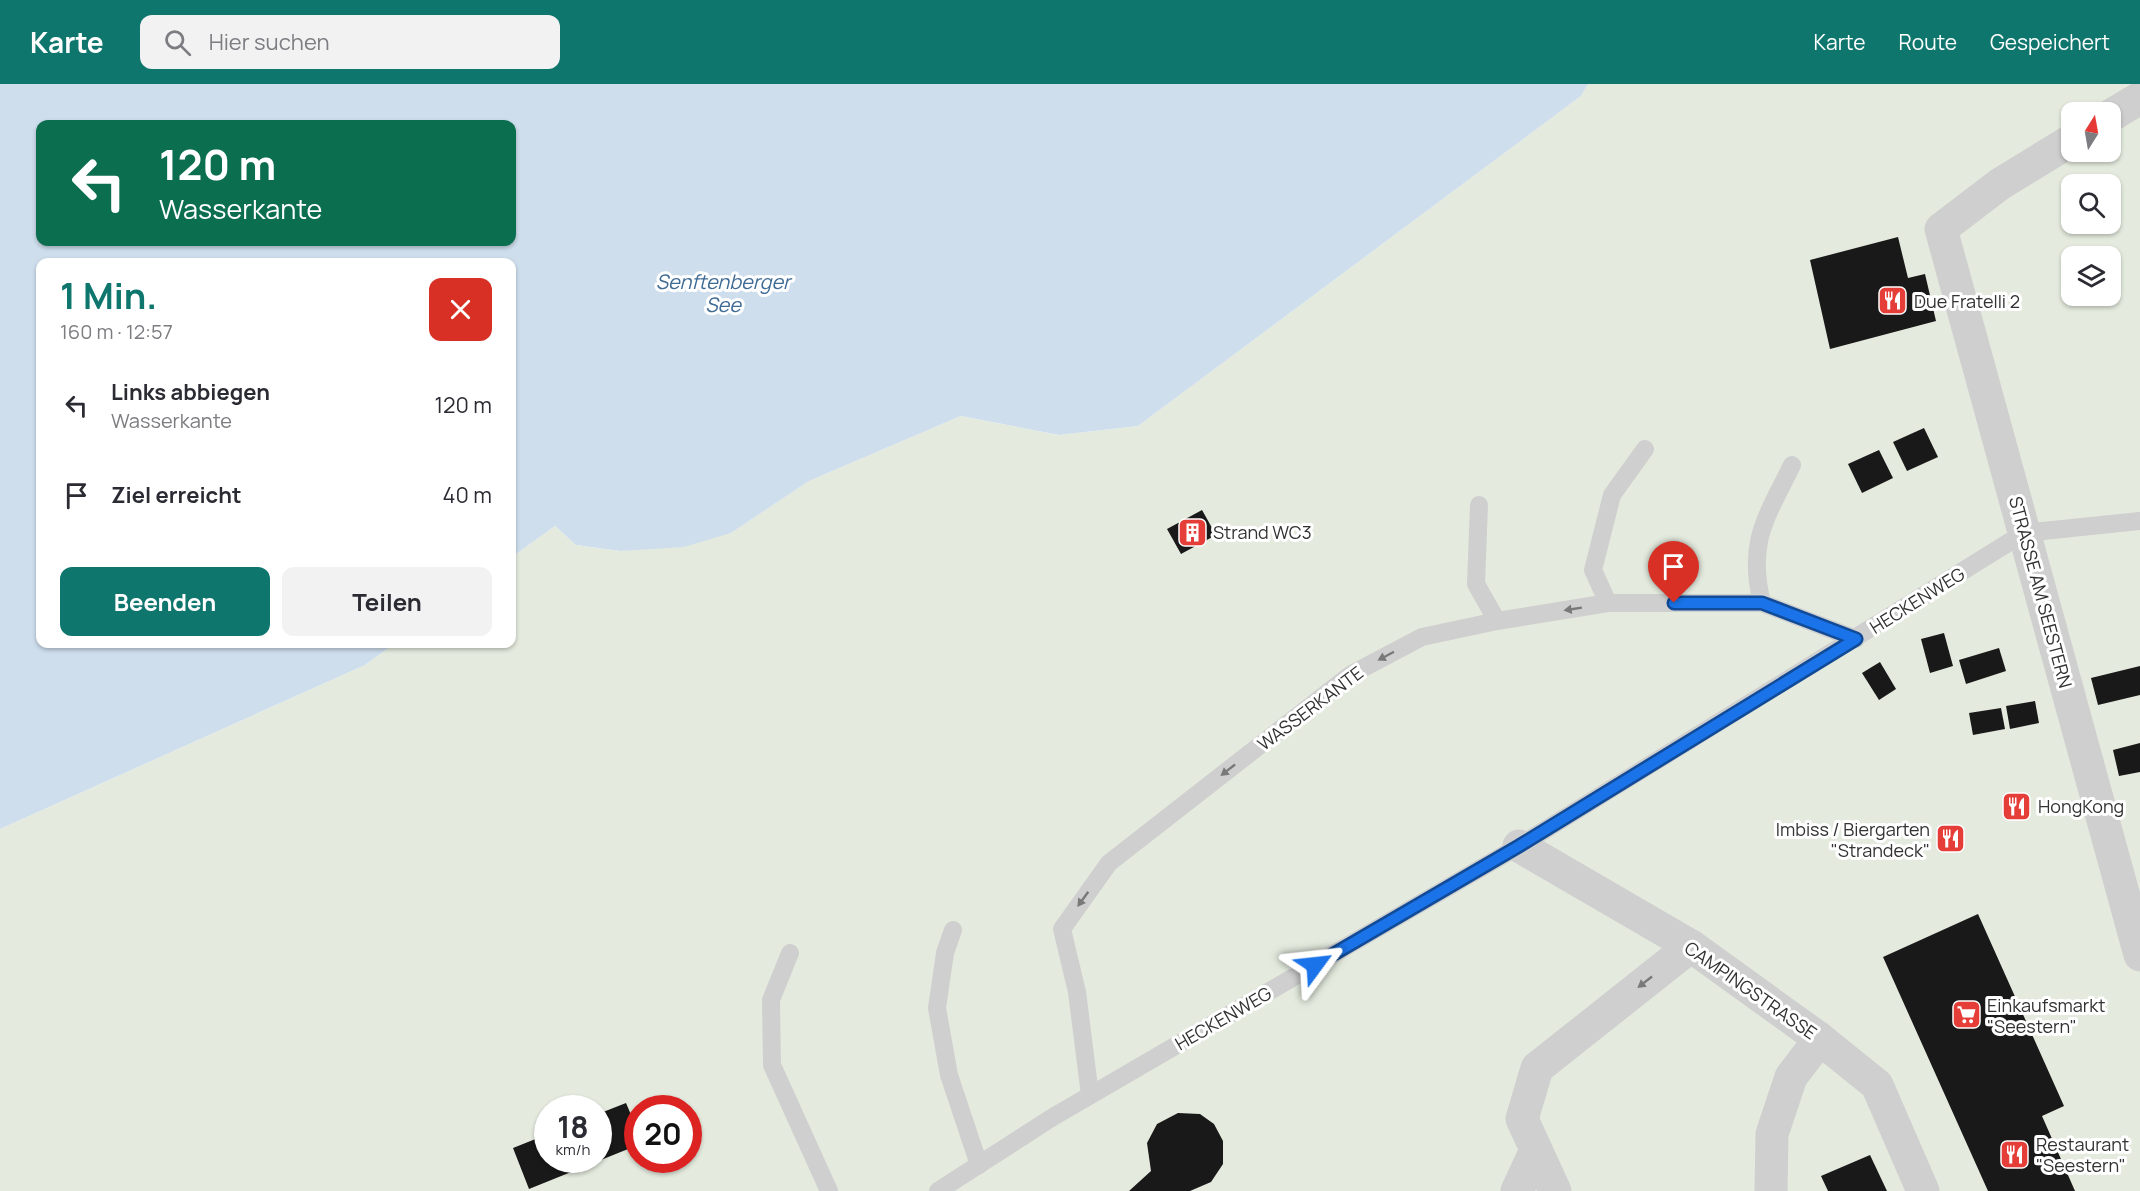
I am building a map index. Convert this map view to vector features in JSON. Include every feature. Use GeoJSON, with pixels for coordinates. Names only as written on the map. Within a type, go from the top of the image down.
{"type":"FeatureCollection","features":[{"type":"Feature","properties":{"kind":"street"},"geometry":{"type":"LineString","coordinates":[[2121,109],[2140,98]]}},
{"type":"Feature","properties":{"kind":"street","name":"STRASSE AM SEESTERN"},"geometry":{"type":"LineString","coordinates":[[2061,147],[2000,184],[1941,229],[2140,955]]}},
{"type":"Feature","properties":{"kind":"street","name":"CAMPINGSTRASSE"},"geometry":{"type":"LineString","coordinates":[[1519,846],[1691,946],[1820,1039],[1877,1085],[1923,1191]]}},
{"type":"Feature","properties":{"kind":"street"},"geometry":{"type":"LineString","coordinates":[[1555,1191],[1522,1119],[1537,1068],[1691,946]]}},
{"type":"Feature","properties":{"kind":"street"},"geometry":{"type":"LineString","coordinates":[[1771,1191],[1772,1134],[1791,1077],[1820,1039]]}},
{"type":"Feature","properties":{"kind":"street"},"geometry":{"type":"LineString","coordinates":[[1517,1191],[1536,1150]]}},
{"type":"Feature","properties":{"kind":"lane"},"geometry":{"type":"LineString","coordinates":[[1608,603],[1593,570],[1612,495],[1645,449]]}},
{"type":"Feature","properties":{"kind":"lane"},"geometry":{"type":"LineString","coordinates":[[1762,603],[1755,577],[1758,535],[1792,465]]}},
{"type":"Feature","properties":{"kind":"lane"},"geometry":{"type":"LineString","coordinates":[[1479,506],[1476,584],[1497,621]]}},
{"type":"Feature","properties":{"kind":"lane","name":"HECKENWEG"},"geometry":{"type":"LineString","coordinates":[[938,1191],[1090,1095],[1519,846],[1856,639],[2024,532],[2140,521]]}},
{"type":"Feature","properties":{"kind":"lane","name":"WASSERKANTE"},"geometry":{"type":"LineString","coordinates":[[1090,1095],[1077,992],[1062,929],[1109,863],[1350,675],[1422,637],[1497,621],[1608,603],[1762,603],[1856,639]]}},
{"type":"Feature","properties":{"kind":"lane"},"geometry":{"type":"LineString","coordinates":[[953,930],[945,953],[938,1008],[949,1075],[979,1165]]}},
{"type":"Feature","properties":{"kind":"lane"},"geometry":{"type":"LineString","coordinates":[[790,953],[771,1000],[772,1065],[829,1191]]}},
{"type":"Feature","properties":{"kind":"shaded area"},"geometry":{"type":"Polygon","coordinates":[[[1588,84],[2140,84],[2140,1191],[0,1191],[0,829],[365,665],[388,648],[516,648],[516,554],[555,526],[576,545],[620,551],[731,533],[809,481],[961,416],[1059,435],[1138,426],[1581,96],[1588,84]]]}},
{"type":"Feature","properties":{"kind":"water","name":"Senftenberger See"},"geometry":{"type":"Polygon","coordinates":[[[0,84],[1588,84],[1581,96],[1138,426],[1059,435],[961,416],[809,481],[731,533],[684,547],[620,551],[576,545],[555,526],[516,554],[516,258],[36,258],[36,648],[388,648],[365,665],[0,829],[0,84]]]}},
{"type":"Feature","properties":{"kind":"building"},"geometry":{"type":"Polygon","coordinates":[[[1898,237],[1908,278],[1925,274],[1936,321],[1830,349],[1810,260],[1898,237]]]}},
{"type":"Feature","properties":{"kind":"building"},"geometry":{"type":"Polygon","coordinates":[[[1924,428],[1938,457],[1907,471],[1893,442],[1924,428]]]}},
{"type":"Feature","properties":{"kind":"building"},"geometry":{"type":"Polygon","coordinates":[[[1879,450],[1893,478],[1862,493],[1848,464],[1879,450]]]}},
{"type":"Feature","properties":{"kind":"building","name":"Strand WC3"},"geometry":{"type":"Polygon","coordinates":[[[1202,510],[1216,535],[1181,554],[1167,529],[1202,510]]]}},
{"type":"Feature","properties":{"kind":"building"},"geometry":{"type":"Polygon","coordinates":[[[1944,633],[1953,666],[1930,673],[1921,639],[1944,633]]]}},
{"type":"Feature","properties":{"kind":"building"},"geometry":{"type":"Polygon","coordinates":[[[1999,648],[2006,671],[1966,684],[1959,660],[1999,648]]]}},
{"type":"Feature","properties":{"kind":"building"},"geometry":{"type":"Polygon","coordinates":[[[1880,662],[1896,689],[1879,700],[1862,673],[1880,662]]]}},
{"type":"Feature","properties":{"kind":"building"},"geometry":{"type":"Polygon","coordinates":[[[2140,666],[2140,695],[2098,705],[2091,678],[2140,666]]]}},
{"type":"Feature","properties":{"kind":"building"},"geometry":{"type":"Polygon","coordinates":[[[2035,701],[2039,723],[2010,729],[2006,706],[2035,701]]]}},
{"type":"Feature","properties":{"kind":"building"},"geometry":{"type":"Polygon","coordinates":[[[2001,708],[2005,729],[1973,735],[1969,713],[2001,708]]]}},
{"type":"Feature","properties":{"kind":"building"},"geometry":{"type":"Polygon","coordinates":[[[2140,743],[2140,772],[2119,776],[2113,750],[2140,743]]]}},
{"type":"Feature","properties":{"kind":"building","name":"Einkaufsmarkt \"Seestern\""},"geometry":{"type":"Polygon","coordinates":[[[1978,914],[2064,1106],[2042,1116],[2075,1191],[1988,1191],[1883,957],[1978,914]]]}},
{"type":"Feature","properties":{"kind":"building"},"geometry":{"type":"Polygon","coordinates":[[[624,1104],[624,1151],[612,1155],[612,1108],[624,1104]]]}},
{"type":"Feature","properties":{"kind":"building"},"geometry":{"type":"Polygon","coordinates":[[[1178,1113],[1200,1114],[1214,1124],[1223,1141],[1223,1164],[1211,1182],[1190,1191],[1129,1191],[1151,1171],[1147,1143],[1157,1124],[1178,1113]]]}},
{"type":"Feature","properties":{"kind":"building"},"geometry":{"type":"Polygon","coordinates":[[[534,1140],[534,1173],[569,1173],[529,1189],[513,1148],[534,1140]]]}},
{"type":"Feature","properties":{"kind":"building"},"geometry":{"type":"Polygon","coordinates":[[[1870,1155],[1887,1191],[1828,1191],[1821,1176],[1870,1155]]]}},
{"type":"Feature","properties":{"kind":"place","name":"Due Fratelli 2"},"geometry":{"type":"Point","coordinates":[1893,301]}},
{"type":"Feature","properties":{"kind":"place","name":"Strand WC3"},"geometry":{"type":"Point","coordinates":[1192,532]}},
{"type":"Feature","properties":{"kind":"place","name":"HongKong"},"geometry":{"type":"Point","coordinates":[2017,806]}},
{"type":"Feature","properties":{"kind":"place","name":"Imbiss / Biergarten \"Strandeck\""},"geometry":{"type":"Point","coordinates":[1951,839]}},
{"type":"Feature","properties":{"kind":"place","name":"Einkaufsmarkt \"Seestern\""},"geometry":{"type":"Point","coordinates":[1966,1015]}},
{"type":"Feature","properties":{"kind":"place","name":"Restaurant \"Seestern\""},"geometry":{"type":"Point","coordinates":[2015,1154]}},
{"type":"Feature","properties":{"kind":"route"},"geometry":{"type":"LineString","coordinates":[[1315,965],[1519,846],[1856,639],[1762,603],[1674,603]]}}]}
